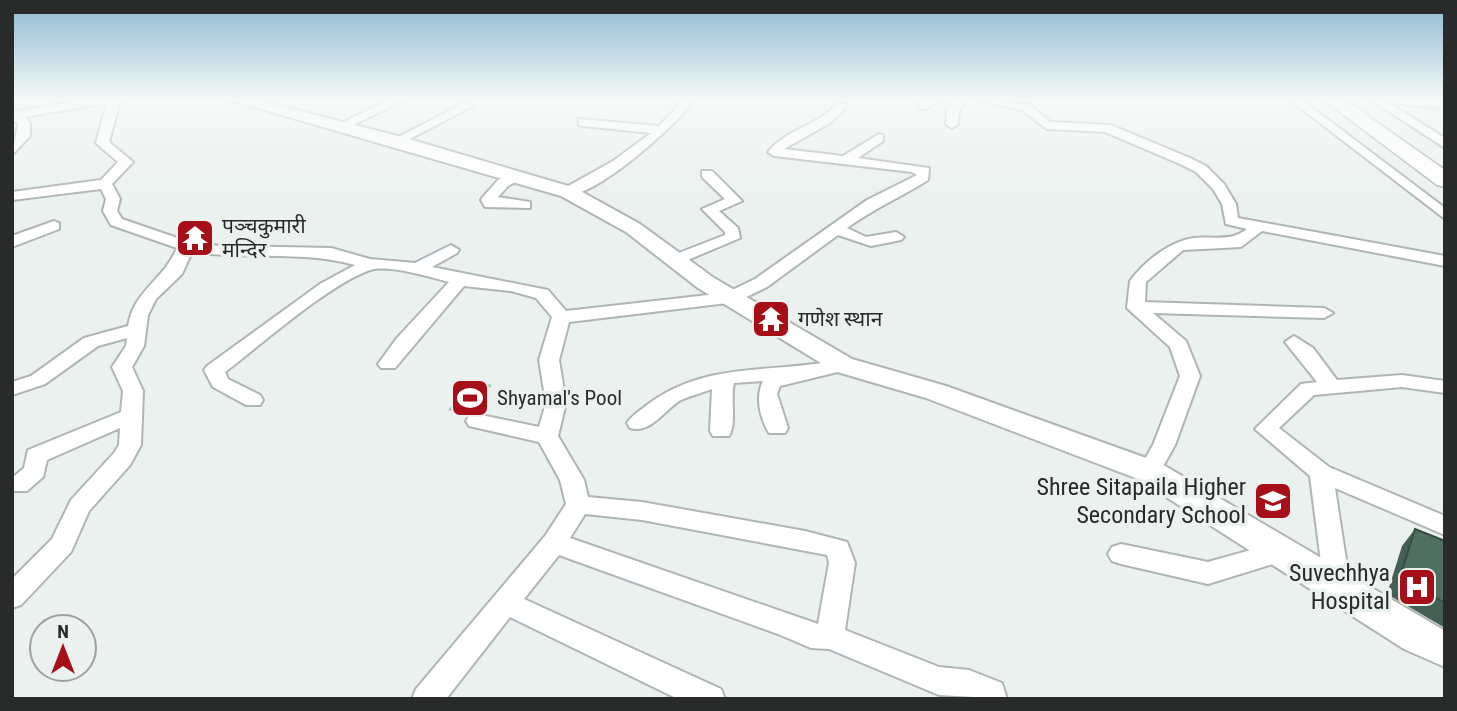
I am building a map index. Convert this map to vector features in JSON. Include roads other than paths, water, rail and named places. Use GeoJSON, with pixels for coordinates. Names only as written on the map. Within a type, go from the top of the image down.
{"type":"FeatureCollection","features":[{"type":"Feature","properties":{"kind":"highway"},"geometry":{"type":"LineString","coordinates":[[1379,133],[1445,180]]}},
{"type":"Feature","properties":{"kind":"main road"},"geometry":{"type":"LineString","coordinates":[[361,133],[396,141],[568,192],[633,228],[706,283],[843,365],[949,396],[1149,471],[1283,551],[1418,637],[1445,650]]}},
{"type":"Feature","properties":{"kind":"street"},"geometry":{"type":"LineString","coordinates":[[12,151],[24,133]]}},
{"type":"Feature","properties":{"kind":"street"},"geometry":{"type":"LineString","coordinates":[[12,196],[105,184],[125,162],[102,143],[106,133]]}},
{"type":"Feature","properties":{"kind":"street"},"geometry":{"type":"LineString","coordinates":[[396,141],[412,133]]}},
{"type":"Feature","properties":{"kind":"street"},"geometry":{"type":"LineString","coordinates":[[568,192],[605,175],[655,133]]}},
{"type":"Feature","properties":{"kind":"street"},"geometry":{"type":"LineString","coordinates":[[561,317],[730,298],[761,283],[872,203],[905,189],[925,172],[774,152],[782,144],[803,133]]}},
{"type":"Feature","properties":{"kind":"street"},"geometry":{"type":"LineString","coordinates":[[1119,133],[1201,169],[1219,187],[1229,204],[1231,221],[1256,228],[1445,261]]}},
{"type":"Feature","properties":{"kind":"street"},"geometry":{"type":"LineString","coordinates":[[1338,133],[1445,215]]}},
{"type":"Feature","properties":{"kind":"street"},"geometry":{"type":"LineString","coordinates":[[1428,133],[1445,144]]}},
{"type":"Feature","properties":{"kind":"street"},"geometry":{"type":"LineString","coordinates":[[844,161],[879,138]]}},
{"type":"Feature","properties":{"kind":"street"},"geometry":{"type":"LineString","coordinates":[[677,259],[732,238],[733,231],[709,209],[734,201],[707,174]]}},
{"type":"Feature","properties":{"kind":"street"},"geometry":{"type":"LineString","coordinates":[[517,177],[503,183],[489,202],[525,205]]}},
{"type":"Feature","properties":{"kind":"street"},"geometry":{"type":"LineString","coordinates":[[105,184],[113,199],[110,211],[116,222],[186,246],[220,251],[331,253],[369,264],[418,268],[460,280],[512,286],[542,294],[561,317]]}},
{"type":"Feature","properties":{"kind":"street"},"geometry":{"type":"LineString","coordinates":[[836,228],[859,241],[877,244],[895,237]]}},
{"type":"Feature","properties":{"kind":"street"},"geometry":{"type":"LineString","coordinates":[[1136,308],[1138,281],[1177,247],[1192,243],[1241,242],[1256,228]]}},
{"type":"Feature","properties":{"kind":"street"},"geometry":{"type":"LineString","coordinates":[[12,597],[62,545],[79,506],[122,458],[130,445],[132,391],[122,367],[135,346],[139,315],[148,297],[176,270],[186,246]]}},
{"type":"Feature","properties":{"kind":"street"},"geometry":{"type":"LineString","coordinates":[[418,268],[451,250]]}},
{"type":"Feature","properties":{"kind":"street"},"geometry":{"type":"LineString","coordinates":[[253,400],[220,383],[214,370],[326,288],[369,264]]}},
{"type":"Feature","properties":{"kind":"street"},"geometry":{"type":"LineString","coordinates":[[388,364],[404,342],[460,280]]}},
{"type":"Feature","properties":{"kind":"street"},"geometry":{"type":"LineString","coordinates":[[1136,308],[1183,307],[1324,313]]}},
{"type":"Feature","properties":{"kind":"street"},"geometry":{"type":"LineString","coordinates":[[1136,308],[1179,345],[1190,376],[1164,445],[1149,471]]}},
{"type":"Feature","properties":{"kind":"street"},"geometry":{"type":"LineString","coordinates":[[427,699],[554,544],[578,505],[572,480],[547,436],[556,404],[549,360],[561,317]]}},
{"type":"Feature","properties":{"kind":"street"},"geometry":{"type":"LineString","coordinates":[[12,389],[38,380],[91,342],[138,328]]}},
{"type":"Feature","properties":{"kind":"street"},"geometry":{"type":"LineString","coordinates":[[1294,342],[1306,352],[1330,386]]}},
{"type":"Feature","properties":{"kind":"street"},"geometry":{"type":"LineString","coordinates":[[778,428],[767,394],[772,382],[843,365]]}},
{"type":"Feature","properties":{"kind":"street"},"geometry":{"type":"LineString","coordinates":[[638,423],[673,396],[726,377],[812,372]]}},
{"type":"Feature","properties":{"kind":"street"},"geometry":{"type":"LineString","coordinates":[[721,431],[720,398],[726,377]]}},
{"type":"Feature","properties":{"kind":"street"},"geometry":{"type":"LineString","coordinates":[[1445,387],[1402,381],[1308,389],[1266,429],[1321,473],[1445,526]]}},
{"type":"Feature","properties":{"kind":"street"},"geometry":{"type":"LineString","coordinates":[[19,485],[35,471],[36,456],[130,416]]}},
{"type":"Feature","properties":{"kind":"street"},"geometry":{"type":"LineString","coordinates":[[477,421],[547,436]]}},
{"type":"Feature","properties":{"kind":"street"},"geometry":{"type":"LineString","coordinates":[[1321,473],[1337,586]]}},
{"type":"Feature","properties":{"kind":"street"},"geometry":{"type":"LineString","coordinates":[[578,505],[607,506],[752,533],[805,539],[838,549],[842,563],[830,637]]}},
{"type":"Feature","properties":{"kind":"street"},"geometry":{"type":"LineString","coordinates":[[554,544],[811,635],[830,637],[939,681],[969,684],[991,692],[992,699]]}},
{"type":"Feature","properties":{"kind":"street"},"geometry":{"type":"LineString","coordinates":[[1121,554],[1208,573],[1283,551]]}},
{"type":"Feature","properties":{"kind":"street"},"geometry":{"type":"LineString","coordinates":[[506,603],[710,699]]}},
{"type":"Feature","properties":{"kind":"place","name":"पञ्चकुमारी मन्दिर"},"geometry":{"type":"Point","coordinates":[195,238]}},
{"type":"Feature","properties":{"kind":"place","name":"गणेश स्थान"},"geometry":{"type":"Point","coordinates":[771,319]}},
{"type":"Feature","properties":{"kind":"place","name":"Shyamal's Pool"},"geometry":{"type":"Point","coordinates":[470,398]}},
{"type":"Feature","properties":{"kind":"place","name":"Shree Sitapaila Higher Secondary School"},"geometry":{"type":"Point","coordinates":[1273,501]}},
{"type":"Feature","properties":{"kind":"place","name":"Suvechhya Hospital"},"geometry":{"type":"Point","coordinates":[1417,587]}}]}
